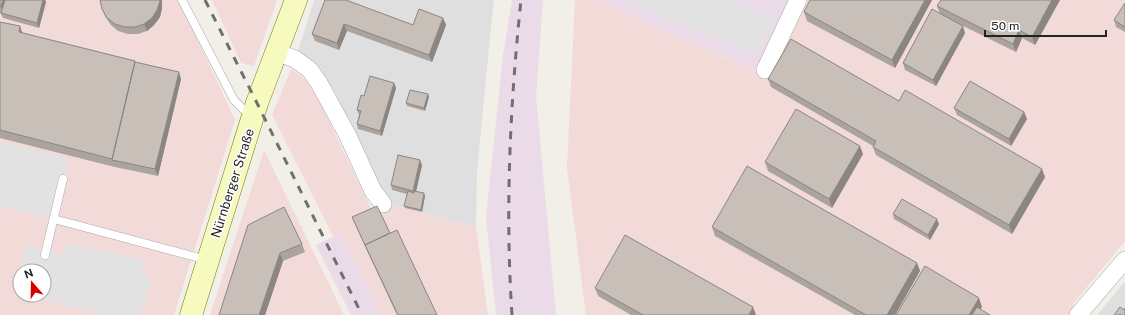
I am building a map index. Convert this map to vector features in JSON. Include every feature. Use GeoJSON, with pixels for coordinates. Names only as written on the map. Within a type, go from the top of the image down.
{"type":"FeatureCollection","features":[{"type":"Feature","properties":{"kind":"main road","name":"Nürnberger Straße"},"geometry":{"type":"LineString","coordinates":[[190,315],[254,114],[296,0]]}},
{"type":"Feature","properties":{"kind":"street"},"geometry":{"type":"LineString","coordinates":[[765,70],[798,0]]}},
{"type":"Feature","properties":{"kind":"street"},"geometry":{"type":"LineString","coordinates":[[276,52],[295,59],[310,70],[319,83],[348,136],[373,191],[383,204]]}},
{"type":"Feature","properties":{"kind":"street"},"geometry":{"type":"LineString","coordinates":[[1078,315],[1125,260]]}},
{"type":"Feature","properties":{"kind":"lane"},"geometry":{"type":"LineString","coordinates":[[182,0],[234,100],[243,109],[254,114]]}},
{"type":"Feature","properties":{"kind":"lane"},"geometry":{"type":"LineString","coordinates":[[45,255],[63,179]]}},
{"type":"Feature","properties":{"kind":"lane"},"geometry":{"type":"LineString","coordinates":[[54,219],[208,260]]}},
{"type":"Feature","properties":{"kind":"shaded area"},"geometry":{"type":"Polygon","coordinates":[[[0,0],[179,0],[235,120],[174,315],[0,315],[0,0]]]}},
{"type":"Feature","properties":{"kind":"shaded area"},"geometry":{"type":"Polygon","coordinates":[[[212,0],[277,0],[254,66],[241,63],[212,0]]]}},
{"type":"Feature","properties":{"kind":"shaded area"},"geometry":{"type":"Polygon","coordinates":[[[314,0],[494,0],[477,172],[476,227],[393,205],[380,189],[335,92],[313,62],[298,51],[314,0]]]}},
{"type":"Feature","properties":{"kind":"shaded area"},"geometry":{"type":"Polygon","coordinates":[[[512,0],[543,0],[536,96],[556,315],[496,315],[486,217],[503,55],[512,0]]]}},
{"type":"Feature","properties":{"kind":"shaded area"},"geometry":{"type":"Polygon","coordinates":[[[575,0],[595,0],[767,76],[808,0],[1125,0],[1125,241],[1073,304],[1080,315],[586,315],[567,168],[575,0]]]}},
{"type":"Feature","properties":{"kind":"shaded area"},"geometry":{"type":"Polygon","coordinates":[[[595,0],[808,0],[768,76],[595,0]]]}},
{"type":"Feature","properties":{"kind":"shaded area"},"geometry":{"type":"Polygon","coordinates":[[[623,0],[729,0],[776,21],[757,55],[623,0]]]}},
{"type":"Feature","properties":{"kind":"shaded area"},"geometry":{"type":"Polygon","coordinates":[[[291,69],[311,83],[373,213],[393,205],[476,227],[488,315],[382,315],[340,233],[333,236],[272,115],[291,69]]]}},
{"type":"Feature","properties":{"kind":"shaded area"},"geometry":{"type":"Polygon","coordinates":[[[0,142],[69,158],[54,219],[0,206],[0,142]]]}},
{"type":"Feature","properties":{"kind":"shaded area"},"geometry":{"type":"Polygon","coordinates":[[[264,150],[344,315],[210,315],[264,150]]]}},
{"type":"Feature","properties":{"kind":"shaded area"},"geometry":{"type":"Polygon","coordinates":[[[340,233],[382,315],[351,315],[316,245],[340,233]]]}},
{"type":"Feature","properties":{"kind":"shaded area"},"geometry":{"type":"Polygon","coordinates":[[[67,242],[145,261],[142,274],[151,278],[140,315],[104,315],[52,302],[52,263],[21,263],[25,245],[64,254],[67,242]]]}},
{"type":"Feature","properties":{"kind":"shaded area"},"geometry":{"type":"Polygon","coordinates":[[[1125,281],[1125,315],[1097,315],[1125,281]]]}},
{"type":"Feature","properties":{"kind":"building"},"geometry":{"type":"Polygon","coordinates":[[[0,0],[3,0],[1,6],[0,6],[0,0]]]}},
{"type":"Feature","properties":{"kind":"building"},"geometry":{"type":"Polygon","coordinates":[[[5,0],[43,0],[37,23],[1,13],[5,0]]]}},
{"type":"Feature","properties":{"kind":"building"},"geometry":{"type":"Polygon","coordinates":[[[100,0],[160,1],[152,18],[144,24],[135,27],[125,27],[115,24],[107,18],[102,9],[100,0]]]}},
{"type":"Feature","properties":{"kind":"building"},"geometry":{"type":"Polygon","coordinates":[[[325,0],[346,0],[413,25],[419,9],[443,18],[429,55],[344,24],[337,43],[312,34],[325,0]]]}},
{"type":"Feature","properties":{"kind":"building"},"geometry":{"type":"Polygon","coordinates":[[[810,0],[925,0],[892,60],[804,12],[810,0]]]}},
{"type":"Feature","properties":{"kind":"building"},"geometry":{"type":"Polygon","coordinates":[[[941,0],[1052,0],[1032,37],[1019,30],[1013,44],[937,6],[941,0]]]}},
{"type":"Feature","properties":{"kind":"building"},"geometry":{"type":"Polygon","coordinates":[[[1125,3],[1125,27],[1114,20],[1125,3]]]}},
{"type":"Feature","properties":{"kind":"building"},"geometry":{"type":"Polygon","coordinates":[[[932,9],[963,26],[933,80],[903,63],[932,9]]]}},
{"type":"Feature","properties":{"kind":"building"},"geometry":{"type":"Polygon","coordinates":[[[0,22],[20,26],[19,32],[135,61],[112,159],[0,130],[0,22]]]}},
{"type":"Feature","properties":{"kind":"building"},"geometry":{"type":"Polygon","coordinates":[[[791,39],[899,101],[905,90],[1042,169],[1009,225],[873,147],[876,141],[768,79],[791,39]]]}},
{"type":"Feature","properties":{"kind":"building"},"geometry":{"type":"Polygon","coordinates":[[[135,62],[179,72],[155,169],[112,160],[135,62]]]}},
{"type":"Feature","properties":{"kind":"building"},"geometry":{"type":"Polygon","coordinates":[[[370,76],[394,83],[380,131],[357,124],[361,111],[357,110],[361,95],[364,96],[370,76]]]}},
{"type":"Feature","properties":{"kind":"building"},"geometry":{"type":"Polygon","coordinates":[[[970,81],[1024,112],[1009,139],[954,108],[970,81]]]}},
{"type":"Feature","properties":{"kind":"building"},"geometry":{"type":"Polygon","coordinates":[[[410,90],[428,94],[424,108],[406,103],[410,90]]]}},
{"type":"Feature","properties":{"kind":"building"},"geometry":{"type":"Polygon","coordinates":[[[796,109],[860,146],[829,199],[765,162],[796,109]]]}},
{"type":"Feature","properties":{"kind":"building"},"geometry":{"type":"Polygon","coordinates":[[[398,155],[420,160],[413,191],[391,185],[398,155]]]}},
{"type":"Feature","properties":{"kind":"building"},"geometry":{"type":"Polygon","coordinates":[[[747,166],[917,263],[887,315],[866,315],[712,227],[747,166]]]}},
{"type":"Feature","properties":{"kind":"building"},"geometry":{"type":"Polygon","coordinates":[[[408,191],[414,193],[414,191],[424,193],[421,210],[404,206],[408,191]]]}},
{"type":"Feature","properties":{"kind":"building"},"geometry":{"type":"Polygon","coordinates":[[[902,199],[937,219],[928,235],[893,214],[902,199]]]}},
{"type":"Feature","properties":{"kind":"building"},"geometry":{"type":"Polygon","coordinates":[[[377,206],[390,233],[365,245],[352,217],[377,206]]]}},
{"type":"Feature","properties":{"kind":"building"},"geometry":{"type":"Polygon","coordinates":[[[284,207],[302,244],[280,253],[259,315],[219,315],[248,225],[284,207]]]}},
{"type":"Feature","properties":{"kind":"building"},"geometry":{"type":"Polygon","coordinates":[[[397,230],[437,315],[398,315],[365,245],[397,230]]]}},
{"type":"Feature","properties":{"kind":"building"},"geometry":{"type":"Polygon","coordinates":[[[625,235],[753,307],[749,315],[643,315],[595,288],[625,235]]]}},
{"type":"Feature","properties":{"kind":"building"},"geometry":{"type":"Polygon","coordinates":[[[925,266],[979,298],[969,315],[896,315],[925,266]]]}},
{"type":"Feature","properties":{"kind":"building"},"geometry":{"type":"Polygon","coordinates":[[[977,307],[990,315],[972,315],[977,307]]]}},
{"type":"Feature","properties":{"kind":"building"},"geometry":{"type":"Polygon","coordinates":[[[1120,307],[1124,310],[1125,308],[1125,315],[1114,315],[1120,307]]]}},
{"type":"Feature","properties":{"kind":"railway"},"geometry":{"type":"LineString","coordinates":[[205,0],[362,315]]}},
{"type":"Feature","properties":{"kind":"railway"},"geometry":{"type":"LineString","coordinates":[[512,315],[509,236],[511,118],[521,0]]}}]}
